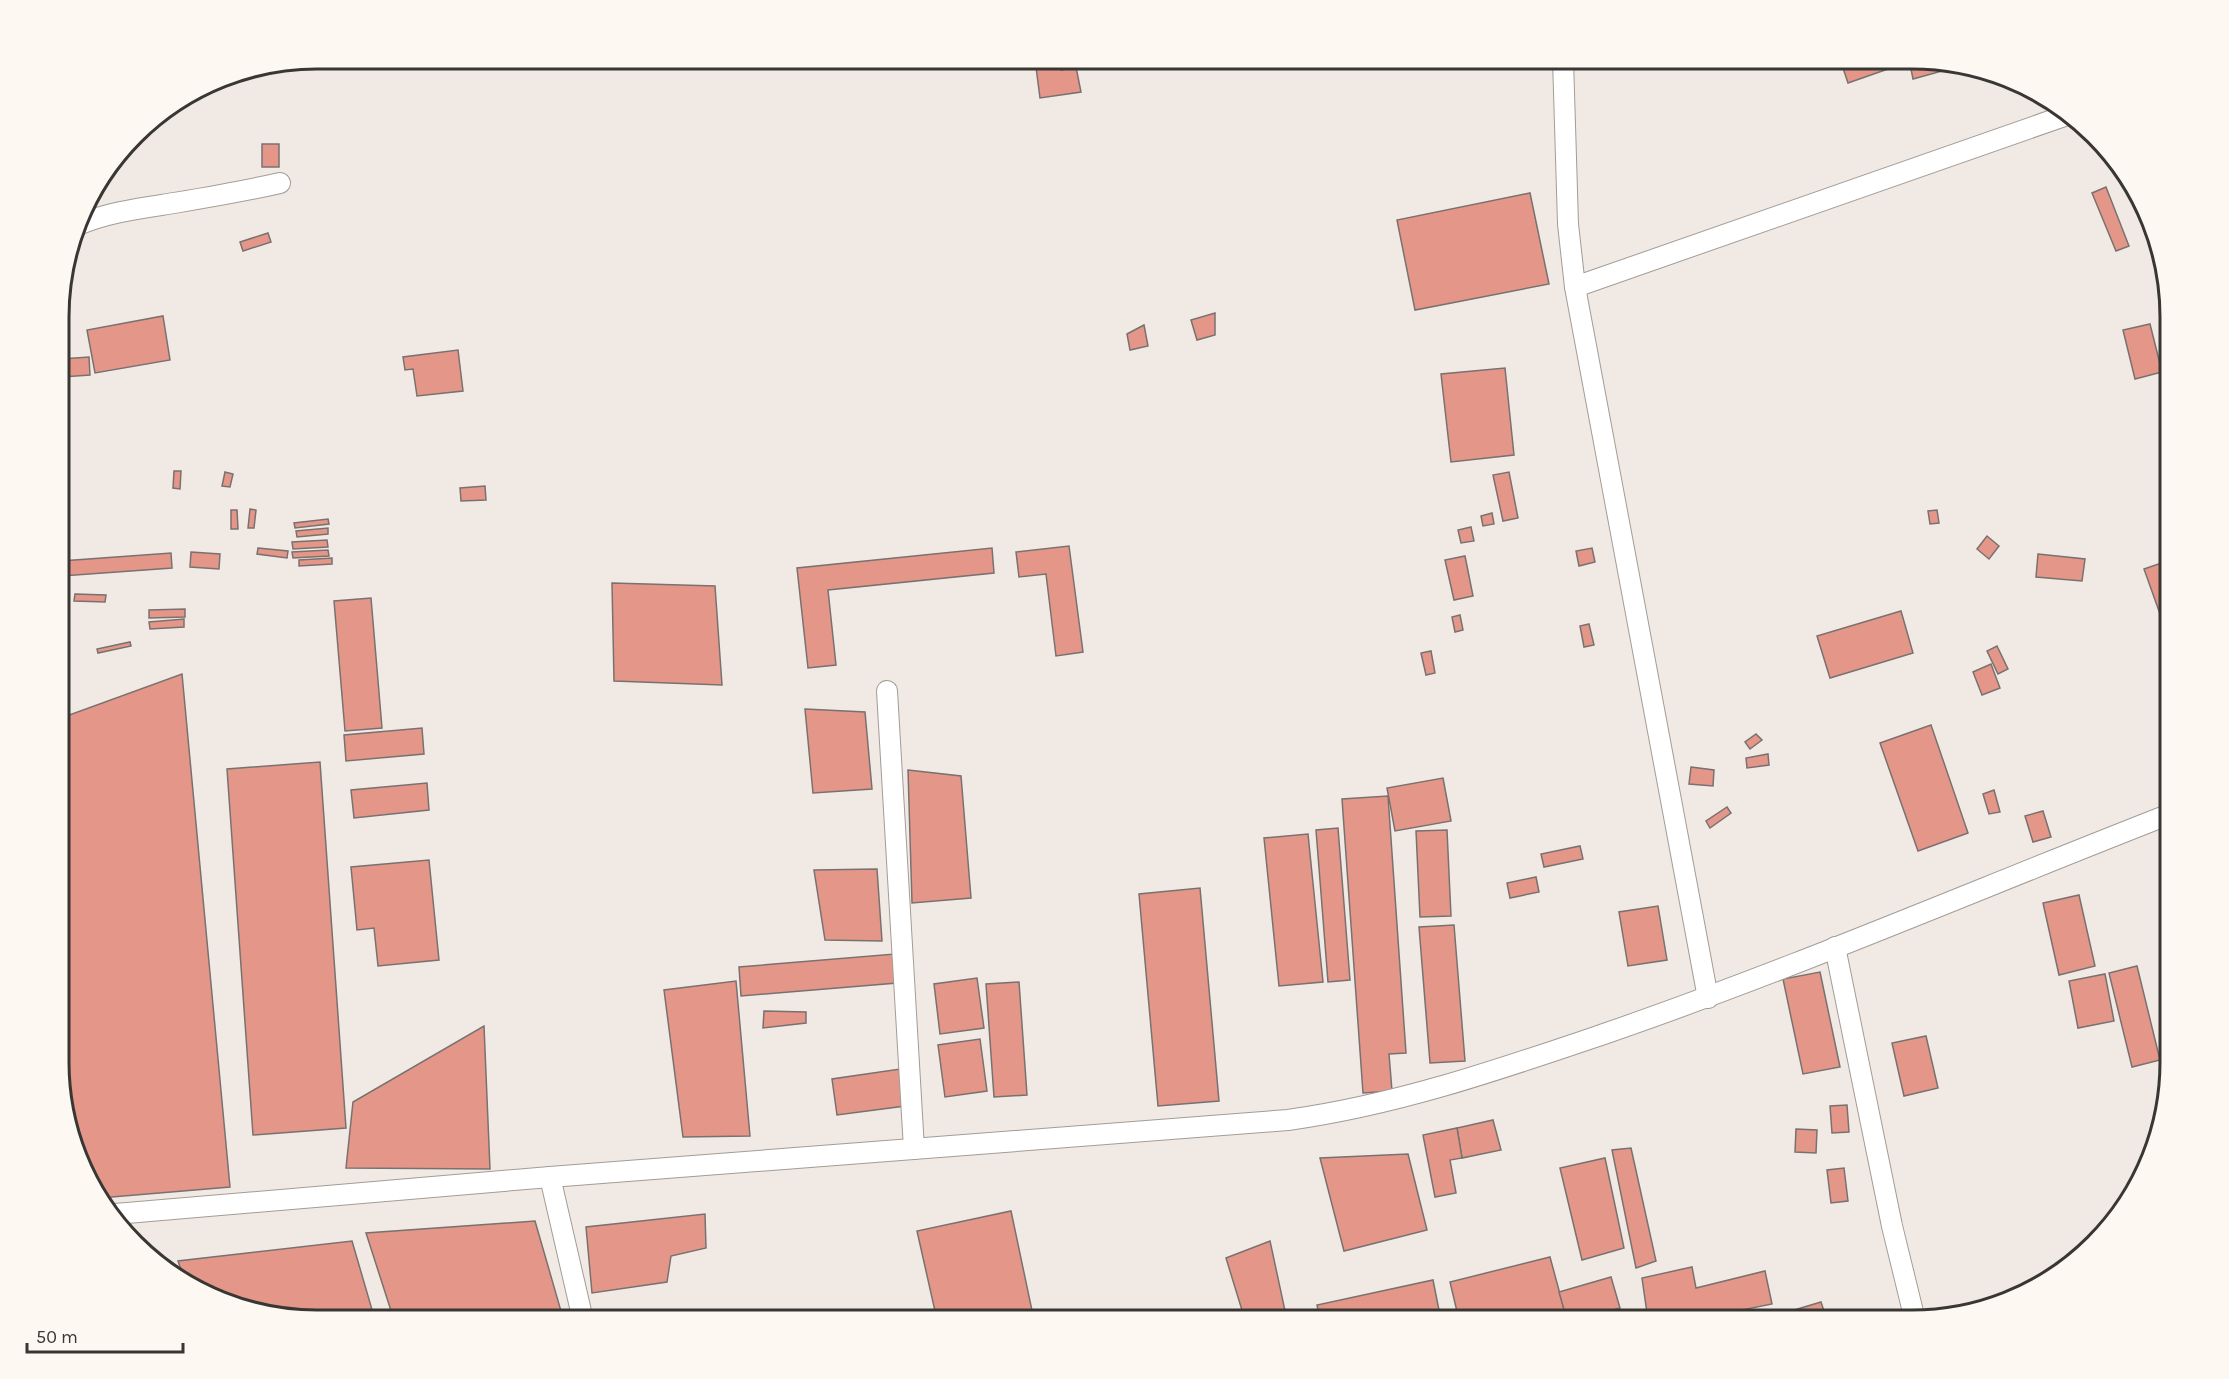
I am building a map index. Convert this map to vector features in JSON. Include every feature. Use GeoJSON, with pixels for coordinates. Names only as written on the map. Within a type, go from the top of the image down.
{"type":"FeatureCollection","features":[{"type":"Feature","properties":{"kind":"street"},"geometry":{"type":"LineString","coordinates":[[1563,69],[1568,224],[1575,287],[1708,998]]}},
{"type":"Feature","properties":{"kind":"street"},"geometry":{"type":"LineString","coordinates":[[1575,287],[2060,118]]}},
{"type":"Feature","properties":{"kind":"street"},"geometry":{"type":"LineString","coordinates":[[89,221],[135,209],[243,192],[280,183]]}},
{"type":"Feature","properties":{"kind":"street"},"geometry":{"type":"LineString","coordinates":[[887,691],[914,1149]]}},
{"type":"Feature","properties":{"kind":"street"},"geometry":{"type":"LineString","coordinates":[[120,1214],[550,1177],[1288,1120],[1330,1114],[1458,1083],[1708,998],[2160,818]]}},
{"type":"Feature","properties":{"kind":"street"},"geometry":{"type":"LineString","coordinates":[[1835,947],[1892,1226],[1913,1310]]}},
{"type":"Feature","properties":{"kind":"street"},"geometry":{"type":"LineString","coordinates":[[550,1177],[581,1310]]}},
{"type":"Feature","properties":{"kind":"building"},"geometry":{"type":"Polygon","coordinates":[[[1036,69],[1076,69],[1081,92],[1040,98],[1036,69]]]}},
{"type":"Feature","properties":{"kind":"building"},"geometry":{"type":"Polygon","coordinates":[[[1843,69],[1888,69],[1848,83],[1843,69]]]}},
{"type":"Feature","properties":{"kind":"building"},"geometry":{"type":"Polygon","coordinates":[[[1911,69],[1942,71],[1913,79],[1911,69]]]}},
{"type":"Feature","properties":{"kind":"building"},"geometry":{"type":"Polygon","coordinates":[[[262,144],[279,144],[279,167],[262,167],[262,144]]]}},
{"type":"Feature","properties":{"kind":"building"},"geometry":{"type":"Polygon","coordinates":[[[2106,187],[2129,246],[2116,251],[2092,193],[2106,187]]]}},
{"type":"Feature","properties":{"kind":"building"},"geometry":{"type":"Polygon","coordinates":[[[1530,193],[1549,284],[1415,310],[1397,220],[1530,193]]]}},
{"type":"Feature","properties":{"kind":"building"},"geometry":{"type":"Polygon","coordinates":[[[268,233],[271,242],[243,251],[240,242],[268,233]]]}},
{"type":"Feature","properties":{"kind":"building"},"geometry":{"type":"Polygon","coordinates":[[[1215,313],[1215,335],[1197,340],[1191,320],[1215,313]]]}},
{"type":"Feature","properties":{"kind":"building"},"geometry":{"type":"Polygon","coordinates":[[[163,316],[170,360],[95,373],[87,330],[163,316]]]}},
{"type":"Feature","properties":{"kind":"building"},"geometry":{"type":"Polygon","coordinates":[[[2150,324],[2160,373],[2135,379],[2123,330],[2150,324]]]}},
{"type":"Feature","properties":{"kind":"building"},"geometry":{"type":"Polygon","coordinates":[[[1144,325],[1148,346],[1130,350],[1127,334],[1144,325]]]}},
{"type":"Feature","properties":{"kind":"building"},"geometry":{"type":"Polygon","coordinates":[[[458,350],[463,391],[417,396],[413,369],[405,370],[403,357],[458,350]]]}},
{"type":"Feature","properties":{"kind":"building"},"geometry":{"type":"Polygon","coordinates":[[[89,357],[90,375],[69,376],[69,358],[89,357]]]}},
{"type":"Feature","properties":{"kind":"building"},"geometry":{"type":"Polygon","coordinates":[[[1505,368],[1514,455],[1451,462],[1441,374],[1505,368]]]}},
{"type":"Feature","properties":{"kind":"building"},"geometry":{"type":"Polygon","coordinates":[[[174,471],[181,471],[180,489],[173,488],[174,471]]]}},
{"type":"Feature","properties":{"kind":"building"},"geometry":{"type":"Polygon","coordinates":[[[225,472],[233,474],[230,487],[222,486],[225,472]]]}},
{"type":"Feature","properties":{"kind":"building"},"geometry":{"type":"Polygon","coordinates":[[[1509,472],[1518,518],[1503,521],[1493,475],[1509,472]]]}},
{"type":"Feature","properties":{"kind":"building"},"geometry":{"type":"Polygon","coordinates":[[[485,486],[486,500],[461,501],[460,488],[485,486]]]}},
{"type":"Feature","properties":{"kind":"building"},"geometry":{"type":"Polygon","coordinates":[[[250,509],[256,510],[254,528],[248,528],[250,509]]]}},
{"type":"Feature","properties":{"kind":"building"},"geometry":{"type":"Polygon","coordinates":[[[231,510],[237,510],[238,529],[231,529],[231,510]]]}},
{"type":"Feature","properties":{"kind":"building"},"geometry":{"type":"Polygon","coordinates":[[[1937,510],[1939,523],[1930,524],[1928,511],[1937,510]]]}},
{"type":"Feature","properties":{"kind":"building"},"geometry":{"type":"Polygon","coordinates":[[[1492,513],[1494,524],[1483,526],[1481,516],[1492,513]]]}},
{"type":"Feature","properties":{"kind":"building"},"geometry":{"type":"Polygon","coordinates":[[[328,519],[329,524],[295,528],[294,523],[328,519]]]}},
{"type":"Feature","properties":{"kind":"building"},"geometry":{"type":"Polygon","coordinates":[[[1471,527],[1474,541],[1461,543],[1458,530],[1471,527]]]}},
{"type":"Feature","properties":{"kind":"building"},"geometry":{"type":"Polygon","coordinates":[[[328,528],[328,534],[297,537],[296,531],[328,528]]]}},
{"type":"Feature","properties":{"kind":"building"},"geometry":{"type":"Polygon","coordinates":[[[1987,536],[1999,546],[1989,559],[1977,549],[1987,536]]]}},
{"type":"Feature","properties":{"kind":"building"},"geometry":{"type":"Polygon","coordinates":[[[327,540],[328,547],[293,549],[292,542],[327,540]]]}},
{"type":"Feature","properties":{"kind":"building"},"geometry":{"type":"Polygon","coordinates":[[[1069,546],[1083,652],[1056,656],[1046,574],[1019,577],[1016,552],[1069,546]]]}},
{"type":"Feature","properties":{"kind":"building"},"geometry":{"type":"Polygon","coordinates":[[[258,548],[288,551],[287,558],[257,554],[258,548]]]}},
{"type":"Feature","properties":{"kind":"building"},"geometry":{"type":"Polygon","coordinates":[[[992,548],[994,573],[828,590],[836,665],[808,668],[797,568],[992,548]]]}},
{"type":"Feature","properties":{"kind":"building"},"geometry":{"type":"Polygon","coordinates":[[[1592,548],[1595,562],[1579,566],[1576,551],[1592,548]]]}},
{"type":"Feature","properties":{"kind":"building"},"geometry":{"type":"Polygon","coordinates":[[[328,550],[329,556],[293,558],[292,552],[328,550]]]}},
{"type":"Feature","properties":{"kind":"building"},"geometry":{"type":"Polygon","coordinates":[[[191,552],[220,554],[219,569],[190,567],[191,552]]]}},
{"type":"Feature","properties":{"kind":"building"},"geometry":{"type":"Polygon","coordinates":[[[171,553],[172,568],[69,575],[69,560],[171,553]]]}},
{"type":"Feature","properties":{"kind":"building"},"geometry":{"type":"Polygon","coordinates":[[[2038,554],[2085,559],[2082,581],[2036,577],[2038,554]]]}},
{"type":"Feature","properties":{"kind":"building"},"geometry":{"type":"Polygon","coordinates":[[[1465,556],[1473,596],[1454,600],[1445,560],[1465,556]]]}},
{"type":"Feature","properties":{"kind":"building"},"geometry":{"type":"Polygon","coordinates":[[[332,558],[332,564],[299,566],[299,560],[332,558]]]}},
{"type":"Feature","properties":{"kind":"building"},"geometry":{"type":"Polygon","coordinates":[[[2160,563],[2160,614],[2144,569],[2160,563]]]}},
{"type":"Feature","properties":{"kind":"building"},"geometry":{"type":"Polygon","coordinates":[[[612,583],[715,586],[722,685],[614,681],[612,583]]]}},
{"type":"Feature","properties":{"kind":"building"},"geometry":{"type":"Polygon","coordinates":[[[75,594],[106,595],[105,602],[74,601],[75,594]]]}},
{"type":"Feature","properties":{"kind":"building"},"geometry":{"type":"Polygon","coordinates":[[[371,598],[382,728],[345,731],[334,601],[371,598]]]}},
{"type":"Feature","properties":{"kind":"building"},"geometry":{"type":"Polygon","coordinates":[[[185,609],[185,617],[149,618],[149,610],[185,609]]]}},
{"type":"Feature","properties":{"kind":"building"},"geometry":{"type":"Polygon","coordinates":[[[1901,611],[1913,653],[1830,678],[1817,636],[1901,611]]]}},
{"type":"Feature","properties":{"kind":"building"},"geometry":{"type":"Polygon","coordinates":[[[1460,615],[1463,630],[1455,632],[1452,617],[1460,615]]]}},
{"type":"Feature","properties":{"kind":"building"},"geometry":{"type":"Polygon","coordinates":[[[184,619],[184,627],[150,629],[149,622],[184,619]]]}},
{"type":"Feature","properties":{"kind":"building"},"geometry":{"type":"Polygon","coordinates":[[[1589,624],[1594,645],[1584,647],[1580,626],[1589,624]]]}},
{"type":"Feature","properties":{"kind":"building"},"geometry":{"type":"Polygon","coordinates":[[[130,642],[131,646],[98,653],[97,649],[130,642]]]}},
{"type":"Feature","properties":{"kind":"building"},"geometry":{"type":"Polygon","coordinates":[[[1997,646],[2008,669],[1998,674],[1987,651],[1997,646]]]}},
{"type":"Feature","properties":{"kind":"building"},"geometry":{"type":"Polygon","coordinates":[[[1431,651],[1435,673],[1426,675],[1421,653],[1431,651]]]}},
{"type":"Feature","properties":{"kind":"building"},"geometry":{"type":"Polygon","coordinates":[[[1991,664],[2000,688],[1982,695],[1973,672],[1991,664]]]}},
{"type":"Feature","properties":{"kind":"building"},"geometry":{"type":"Polygon","coordinates":[[[182,674],[230,1187],[109,1197],[82,1142],[71,1094],[69,1062],[69,715],[182,674]]]}},
{"type":"Feature","properties":{"kind":"building"},"geometry":{"type":"Polygon","coordinates":[[[805,709],[865,712],[872,789],[813,793],[805,709]]]}},
{"type":"Feature","properties":{"kind":"building"},"geometry":{"type":"Polygon","coordinates":[[[1931,725],[1968,833],[1918,851],[1880,743],[1931,725]]]}},
{"type":"Feature","properties":{"kind":"building"},"geometry":{"type":"Polygon","coordinates":[[[422,728],[424,754],[346,761],[344,735],[422,728]]]}},
{"type":"Feature","properties":{"kind":"building"},"geometry":{"type":"Polygon","coordinates":[[[1756,734],[1762,740],[1750,749],[1745,742],[1756,734]]]}},
{"type":"Feature","properties":{"kind":"building"},"geometry":{"type":"Polygon","coordinates":[[[1768,754],[1769,765],[1747,768],[1746,758],[1768,754]]]}},
{"type":"Feature","properties":{"kind":"building"},"geometry":{"type":"Polygon","coordinates":[[[320,762],[346,1128],[253,1135],[227,769],[320,762]]]}},
{"type":"Feature","properties":{"kind":"building"},"geometry":{"type":"Polygon","coordinates":[[[1691,767],[1714,770],[1713,786],[1689,784],[1691,767]]]}},
{"type":"Feature","properties":{"kind":"building"},"geometry":{"type":"Polygon","coordinates":[[[908,770],[961,776],[971,898],[912,903],[908,770]]]}},
{"type":"Feature","properties":{"kind":"building"},"geometry":{"type":"Polygon","coordinates":[[[1443,778],[1451,821],[1395,831],[1387,788],[1443,778]]]}},
{"type":"Feature","properties":{"kind":"building"},"geometry":{"type":"Polygon","coordinates":[[[427,783],[429,810],[354,818],[351,790],[427,783]]]}},
{"type":"Feature","properties":{"kind":"building"},"geometry":{"type":"Polygon","coordinates":[[[1994,790],[2000,812],[1989,814],[1983,794],[1994,790]]]}},
{"type":"Feature","properties":{"kind":"building"},"geometry":{"type":"Polygon","coordinates":[[[1388,796],[1406,1053],[1389,1054],[1392,1091],[1363,1093],[1342,799],[1388,796]]]}},
{"type":"Feature","properties":{"kind":"building"},"geometry":{"type":"Polygon","coordinates":[[[1727,807],[1731,813],[1710,828],[1706,821],[1727,807]]]}},
{"type":"Feature","properties":{"kind":"building"},"geometry":{"type":"Polygon","coordinates":[[[2043,811],[2051,837],[2033,842],[2025,816],[2043,811]]]}},
{"type":"Feature","properties":{"kind":"building"},"geometry":{"type":"Polygon","coordinates":[[[1338,828],[1350,980],[1328,982],[1316,830],[1338,828]]]}},
{"type":"Feature","properties":{"kind":"building"},"geometry":{"type":"Polygon","coordinates":[[[1447,830],[1451,916],[1420,917],[1416,831],[1447,830]]]}},
{"type":"Feature","properties":{"kind":"building"},"geometry":{"type":"Polygon","coordinates":[[[1308,834],[1323,982],[1279,986],[1264,838],[1308,834]]]}},
{"type":"Feature","properties":{"kind":"building"},"geometry":{"type":"Polygon","coordinates":[[[1580,846],[1583,859],[1544,867],[1541,854],[1580,846]]]}},
{"type":"Feature","properties":{"kind":"building"},"geometry":{"type":"Polygon","coordinates":[[[429,860],[439,960],[378,966],[374,928],[357,930],[351,867],[429,860]]]}},
{"type":"Feature","properties":{"kind":"building"},"geometry":{"type":"Polygon","coordinates":[[[877,869],[882,941],[825,940],[814,870],[877,869]]]}},
{"type":"Feature","properties":{"kind":"building"},"geometry":{"type":"Polygon","coordinates":[[[1536,877],[1539,892],[1510,898],[1507,883],[1536,877]]]}},
{"type":"Feature","properties":{"kind":"building"},"geometry":{"type":"Polygon","coordinates":[[[1200,888],[1219,1101],[1158,1106],[1139,894],[1200,888]]]}},
{"type":"Feature","properties":{"kind":"building"},"geometry":{"type":"Polygon","coordinates":[[[2079,895],[2095,966],[2059,975],[2043,903],[2079,895]]]}},
{"type":"Feature","properties":{"kind":"building"},"geometry":{"type":"Polygon","coordinates":[[[1658,906],[1667,960],[1628,966],[1619,912],[1658,906]]]}},
{"type":"Feature","properties":{"kind":"building"},"geometry":{"type":"Polygon","coordinates":[[[1454,925],[1465,1061],[1430,1063],[1419,927],[1454,925]]]}},
{"type":"Feature","properties":{"kind":"building"},"geometry":{"type":"Polygon","coordinates":[[[895,954],[897,983],[741,996],[739,967],[895,954]]]}},
{"type":"Feature","properties":{"kind":"building"},"geometry":{"type":"Polygon","coordinates":[[[2137,966],[2160,1060],[2132,1067],[2109,973],[2137,966]]]}},
{"type":"Feature","properties":{"kind":"building"},"geometry":{"type":"Polygon","coordinates":[[[1820,972],[1840,1067],[1803,1074],[1783,979],[1820,972]]]}},
{"type":"Feature","properties":{"kind":"building"},"geometry":{"type":"Polygon","coordinates":[[[2105,974],[2114,1021],[2078,1028],[2069,981],[2105,974]]]}},
{"type":"Feature","properties":{"kind":"building"},"geometry":{"type":"Polygon","coordinates":[[[977,978],[984,1028],[940,1034],[934,984],[977,978]]]}},
{"type":"Feature","properties":{"kind":"building"},"geometry":{"type":"Polygon","coordinates":[[[736,981],[750,1136],[683,1137],[664,990],[736,981]]]}},
{"type":"Feature","properties":{"kind":"building"},"geometry":{"type":"Polygon","coordinates":[[[1019,982],[1027,1095],[994,1097],[986,984],[1019,982]]]}},
{"type":"Feature","properties":{"kind":"building"},"geometry":{"type":"Polygon","coordinates":[[[764,1011],[806,1012],[806,1023],[763,1028],[764,1011]]]}},
{"type":"Feature","properties":{"kind":"building"},"geometry":{"type":"Polygon","coordinates":[[[484,1026],[490,1169],[346,1168],[353,1102],[484,1026]]]}},
{"type":"Feature","properties":{"kind":"building"},"geometry":{"type":"Polygon","coordinates":[[[1926,1036],[1938,1088],[1904,1096],[1892,1043],[1926,1036]]]}},
{"type":"Feature","properties":{"kind":"building"},"geometry":{"type":"Polygon","coordinates":[[[980,1039],[987,1091],[945,1097],[938,1045],[980,1039]]]}},
{"type":"Feature","properties":{"kind":"building"},"geometry":{"type":"Polygon","coordinates":[[[900,1069],[905,1106],[837,1115],[832,1079],[900,1069]]]}},
{"type":"Feature","properties":{"kind":"building"},"geometry":{"type":"Polygon","coordinates":[[[1847,1105],[1849,1132],[1832,1133],[1830,1106],[1847,1105]]]}},
{"type":"Feature","properties":{"kind":"building"},"geometry":{"type":"Polygon","coordinates":[[[1493,1120],[1501,1150],[1462,1158],[1457,1128],[1493,1120]]]}},
{"type":"Feature","properties":{"kind":"building"},"geometry":{"type":"Polygon","coordinates":[[[1457,1128],[1462,1158],[1450,1160],[1456,1193],[1435,1197],[1423,1135],[1457,1128]]]}},
{"type":"Feature","properties":{"kind":"building"},"geometry":{"type":"Polygon","coordinates":[[[1796,1129],[1817,1130],[1816,1153],[1795,1152],[1796,1129]]]}},
{"type":"Feature","properties":{"kind":"building"},"geometry":{"type":"Polygon","coordinates":[[[1631,1148],[1656,1261],[1636,1268],[1612,1150],[1631,1148]]]}},
{"type":"Feature","properties":{"kind":"building"},"geometry":{"type":"Polygon","coordinates":[[[1408,1154],[1427,1230],[1344,1251],[1320,1158],[1408,1154]]]}},
{"type":"Feature","properties":{"kind":"building"},"geometry":{"type":"Polygon","coordinates":[[[1605,1158],[1624,1248],[1582,1260],[1560,1168],[1605,1158]]]}},
{"type":"Feature","properties":{"kind":"building"},"geometry":{"type":"Polygon","coordinates":[[[1844,1168],[1848,1201],[1831,1203],[1827,1170],[1844,1168]]]}},
{"type":"Feature","properties":{"kind":"building"},"geometry":{"type":"Polygon","coordinates":[[[1011,1211],[1032,1310],[935,1310],[917,1231],[1011,1211]]]}},
{"type":"Feature","properties":{"kind":"building"},"geometry":{"type":"Polygon","coordinates":[[[705,1214],[706,1248],[671,1256],[667,1282],[592,1293],[586,1227],[705,1214]]]}},
{"type":"Feature","properties":{"kind":"building"},"geometry":{"type":"Polygon","coordinates":[[[535,1221],[561,1310],[391,1310],[366,1233],[535,1221]]]}},
{"type":"Feature","properties":{"kind":"building"},"geometry":{"type":"Polygon","coordinates":[[[352,1241],[372,1310],[285,1308],[253,1302],[193,1277],[181,1269],[178,1261],[352,1241]]]}},
{"type":"Feature","properties":{"kind":"building"},"geometry":{"type":"Polygon","coordinates":[[[1270,1241],[1285,1310],[1242,1310],[1226,1258],[1270,1241]]]}},
{"type":"Feature","properties":{"kind":"building"},"geometry":{"type":"Polygon","coordinates":[[[1550,1257],[1564,1310],[1457,1310],[1450,1282],[1550,1257]]]}},
{"type":"Feature","properties":{"kind":"building"},"geometry":{"type":"Polygon","coordinates":[[[1692,1267],[1696,1288],[1765,1271],[1772,1304],[1742,1310],[1647,1310],[1642,1278],[1692,1267]]]}},
{"type":"Feature","properties":{"kind":"building"},"geometry":{"type":"Polygon","coordinates":[[[1611,1277],[1620,1308],[1564,1310],[1559,1292],[1611,1277]]]}},
{"type":"Feature","properties":{"kind":"building"},"geometry":{"type":"Polygon","coordinates":[[[1433,1280],[1439,1310],[1318,1310],[1317,1305],[1433,1280]]]}},
{"type":"Feature","properties":{"kind":"building"},"geometry":{"type":"Polygon","coordinates":[[[1821,1302],[1824,1310],[1794,1310],[1821,1302]]]}}]}
